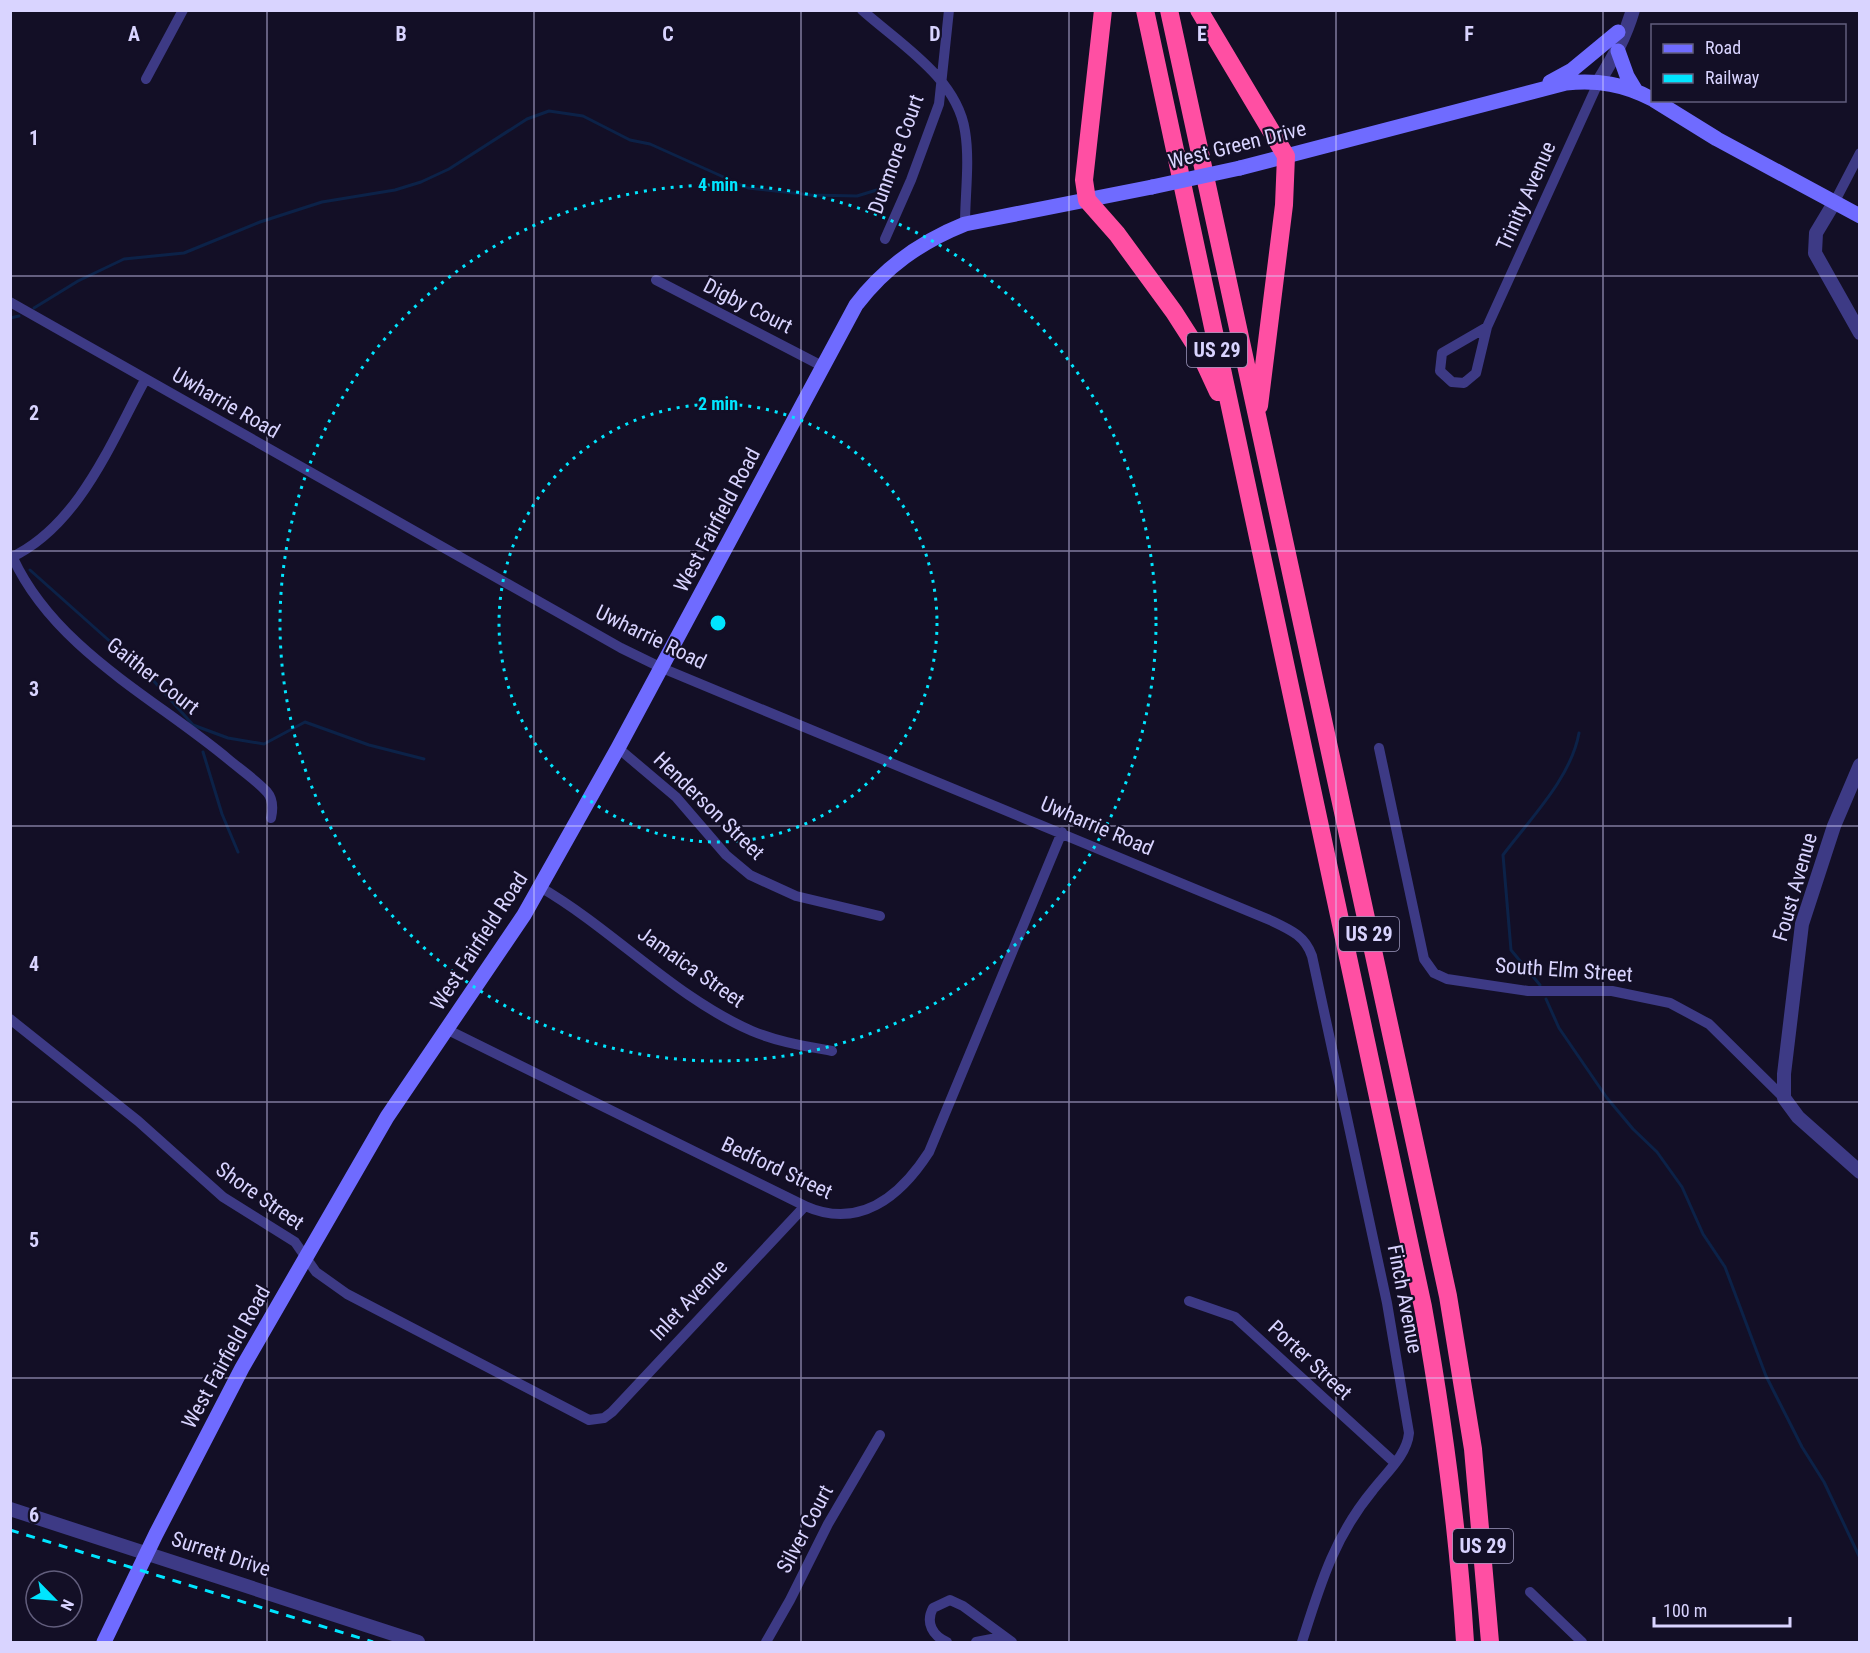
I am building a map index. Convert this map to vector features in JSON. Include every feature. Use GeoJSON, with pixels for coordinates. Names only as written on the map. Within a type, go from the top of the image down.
{"type":"FeatureCollection","features":[{"type":"Feature","properties":{"kind":"highway"},"geometry":{"type":"LineString","coordinates":[[1103,10],[1084,180],[1087,200],[1117,234],[1174,312],[1199,351],[1232,419]]}},
{"type":"Feature","properties":{"kind":"highway","name":"US 29"},"geometry":{"type":"LineString","coordinates":[[1145,10],[1423,1307],[1450,1474],[1460,1559],[1465,1642]]}},
{"type":"Feature","properties":{"kind":"highway","name":"US 29"},"geometry":{"type":"LineString","coordinates":[[1169,10],[1448,1296],[1473,1449],[1490,1642]]}},
{"type":"Feature","properties":{"kind":"highway"},"geometry":{"type":"LineString","coordinates":[[1199,10],[1286,156],[1284,205],[1257,419]]}},
{"type":"Feature","properties":{"kind":"main road"},"geometry":{"type":"LineString","coordinates":[[1540,88],[1572,70],[1618,32]]}},
{"type":"Feature","properties":{"kind":"main road"},"geometry":{"type":"LineString","coordinates":[[1618,51],[1627,76],[1636,91]]}},
{"type":"Feature","properties":{"kind":"main road","name":"West Green Drive"},"geometry":{"type":"LineString","coordinates":[[1599,81],[1618,93],[1671,110]]}},
{"type":"Feature","properties":{"kind":"main road","name":"West Green Drive"},"geometry":{"type":"LineString","coordinates":[[892,266],[919,246],[965,224],[1240,168],[1540,88],[1599,81],[1636,91],[1651,99]]}},
{"type":"Feature","properties":{"kind":"main road","name":"West Green Drive"},"geometry":{"type":"LineString","coordinates":[[1657,102],[1717,139],[1860,216]]}},
{"type":"Feature","properties":{"kind":"main road","name":"West Fairfield Road"},"geometry":{"type":"LineString","coordinates":[[104,1642],[242,1368],[305,1257],[387,1117],[524,915],[662,668],[856,305],[892,266]]}},
{"type":"Feature","properties":{"kind":"street"},"geometry":{"type":"LineString","coordinates":[[146,79],[183,10]]}},
{"type":"Feature","properties":{"kind":"street"},"geometry":{"type":"LineString","coordinates":[[862,10],[941,80],[959,108],[965,133],[965,224]]}},
{"type":"Feature","properties":{"kind":"street","name":"Dunmore Court"},"geometry":{"type":"LineString","coordinates":[[885,238],[911,180],[939,104],[949,10]]}},
{"type":"Feature","properties":{"kind":"street","name":"Trinity Avenue"},"geometry":{"type":"LineString","coordinates":[[1487,327],[1442,352],[1440,371],[1448,379],[1464,383],[1473,378],[1479,365],[1487,327],[1599,81],[1618,32],[1632,11]]}},
{"type":"Feature","properties":{"kind":"street","name":"Trinity Avenue"},"geometry":{"type":"LineString","coordinates":[[1599,81],[1628,30],[1632,11]]}},
{"type":"Feature","properties":{"kind":"street"},"geometry":{"type":"LineString","coordinates":[[1860,153],[1816,233],[1815,253],[1819,264],[1860,333]]}},
{"type":"Feature","properties":{"kind":"street","name":"Digby Court"},"geometry":{"type":"LineString","coordinates":[[656,280],[822,366]]}},
{"type":"Feature","properties":{"kind":"street","name":"Uwharrie Road"},"geometry":{"type":"LineString","coordinates":[[10,302],[621,648],[662,668],[1062,832],[1280,925],[1296,932],[1305,941]]}},
{"type":"Feature","properties":{"kind":"street"},"geometry":{"type":"LineString","coordinates":[[12,558],[43,538],[72,506],[85,488],[145,380]]}},
{"type":"Feature","properties":{"kind":"street","name":"Gaither Court"},"geometry":{"type":"LineString","coordinates":[[12,558],[40,604],[64,629],[112,670],[216,749],[269,793],[273,807],[271,818]]}},
{"type":"Feature","properties":{"kind":"street","name":"Henderson Street"},"geometry":{"type":"LineString","coordinates":[[618,748],[676,797],[726,855],[750,875],[796,896],[880,916]]}},
{"type":"Feature","properties":{"kind":"street","name":"South Elm Street"},"geometry":{"type":"LineString","coordinates":[[1379,748],[1424,959],[1434,973],[1448,979],[1527,991],[1612,992],[1670,1003],[1709,1024],[1785,1098],[1798,1117],[1860,1172]]}},
{"type":"Feature","properties":{"kind":"street","name":"Foust Avenue"},"geometry":{"type":"LineString","coordinates":[[1785,1098],[1784,1074],[1802,924],[1834,826],[1860,765]]}},
{"type":"Feature","properties":{"kind":"street","name":"Bedford Street"},"geometry":{"type":"LineString","coordinates":[[446,1029],[805,1206],[828,1214],[854,1215],[893,1193],[922,1162],[933,1142],[1062,832]]}},
{"type":"Feature","properties":{"kind":"street","name":"Jamaica Street"},"geometry":{"type":"LineString","coordinates":[[540,887],[604,929],[665,978],[724,1017],[753,1031],[792,1044],[832,1051]]}},
{"type":"Feature","properties":{"kind":"street","name":"Finch Avenue"},"geometry":{"type":"LineString","coordinates":[[1302,1642],[1341,1534],[1355,1510],[1395,1463],[1408,1442],[1409,1433],[1400,1377],[1312,956],[1305,941]]}},
{"type":"Feature","properties":{"kind":"street","name":"Shore Street"},"geometry":{"type":"LineString","coordinates":[[10,1019],[138,1121],[223,1197],[295,1242],[316,1272],[347,1294],[582,1418],[601,1419]]}},
{"type":"Feature","properties":{"kind":"street","name":"Inlet Avenue"},"geometry":{"type":"LineString","coordinates":[[601,1419],[612,1412],[805,1206]]}},
{"type":"Feature","properties":{"kind":"street","name":"Porter Street"},"geometry":{"type":"LineString","coordinates":[[1189,1301],[1235,1317],[1395,1463]]}},
{"type":"Feature","properties":{"kind":"street","name":"Silver Court"},"geometry":{"type":"LineString","coordinates":[[766,1642],[828,1524],[880,1435]]}},
{"type":"Feature","properties":{"kind":"street","name":"Surrett Drive"},"geometry":{"type":"LineString","coordinates":[[10,1509],[148,1552],[418,1642]]}},
{"type":"Feature","properties":{"kind":"street"},"geometry":{"type":"LineString","coordinates":[[1530,1592],[1582,1642]]}},
{"type":"Feature","properties":{"kind":"street"},"geometry":{"type":"LineString","coordinates":[[947,1642],[933,1632],[929,1622],[933,1608],[945,1600],[963,1606],[1007,1640]]}},
{"type":"Feature","properties":{"kind":"street"},"geometry":{"type":"LineString","coordinates":[[976,1642],[1007,1640]]}},
{"type":"Feature","properties":{"kind":"waterway"},"geometry":{"type":"LineString","coordinates":[[34,308],[78,281],[124,259],[184,253],[260,222],[322,202],[395,190],[421,182],[449,169],[527,119],[549,111],[583,116],[630,140],[650,144],[748,188],[811,195],[857,196],[890,186]]}},
{"type":"Feature","properties":{"kind":"waterway"},"geometry":{"type":"LineString","coordinates":[[10,318],[19,316]]}},
{"type":"Feature","properties":{"kind":"waterway"},"geometry":{"type":"LineString","coordinates":[[30,570],[151,678],[194,726]]}},
{"type":"Feature","properties":{"kind":"waterway"},"geometry":{"type":"LineString","coordinates":[[193,725],[228,738],[264,744],[305,722],[369,745],[424,759]]}},
{"type":"Feature","properties":{"kind":"waterway"},"geometry":{"type":"LineString","coordinates":[[1540,985],[1511,950],[1503,855],[1559,782],[1575,750],[1579,733]]}},
{"type":"Feature","properties":{"kind":"waterway"},"geometry":{"type":"LineString","coordinates":[[203,752],[222,814],[238,852]]}},
{"type":"Feature","properties":{"kind":"waterway"},"geometry":{"type":"LineString","coordinates":[[1546,999],[1559,1028],[1607,1098],[1633,1129],[1657,1152],[1682,1187],[1703,1234],[1725,1267],[1766,1376],[1802,1447],[1824,1482],[1860,1558]]}},
{"type":"Feature","properties":{"kind":"railway"},"geometry":{"type":"LineString","coordinates":[[10,1530],[373,1642]]}}]}
